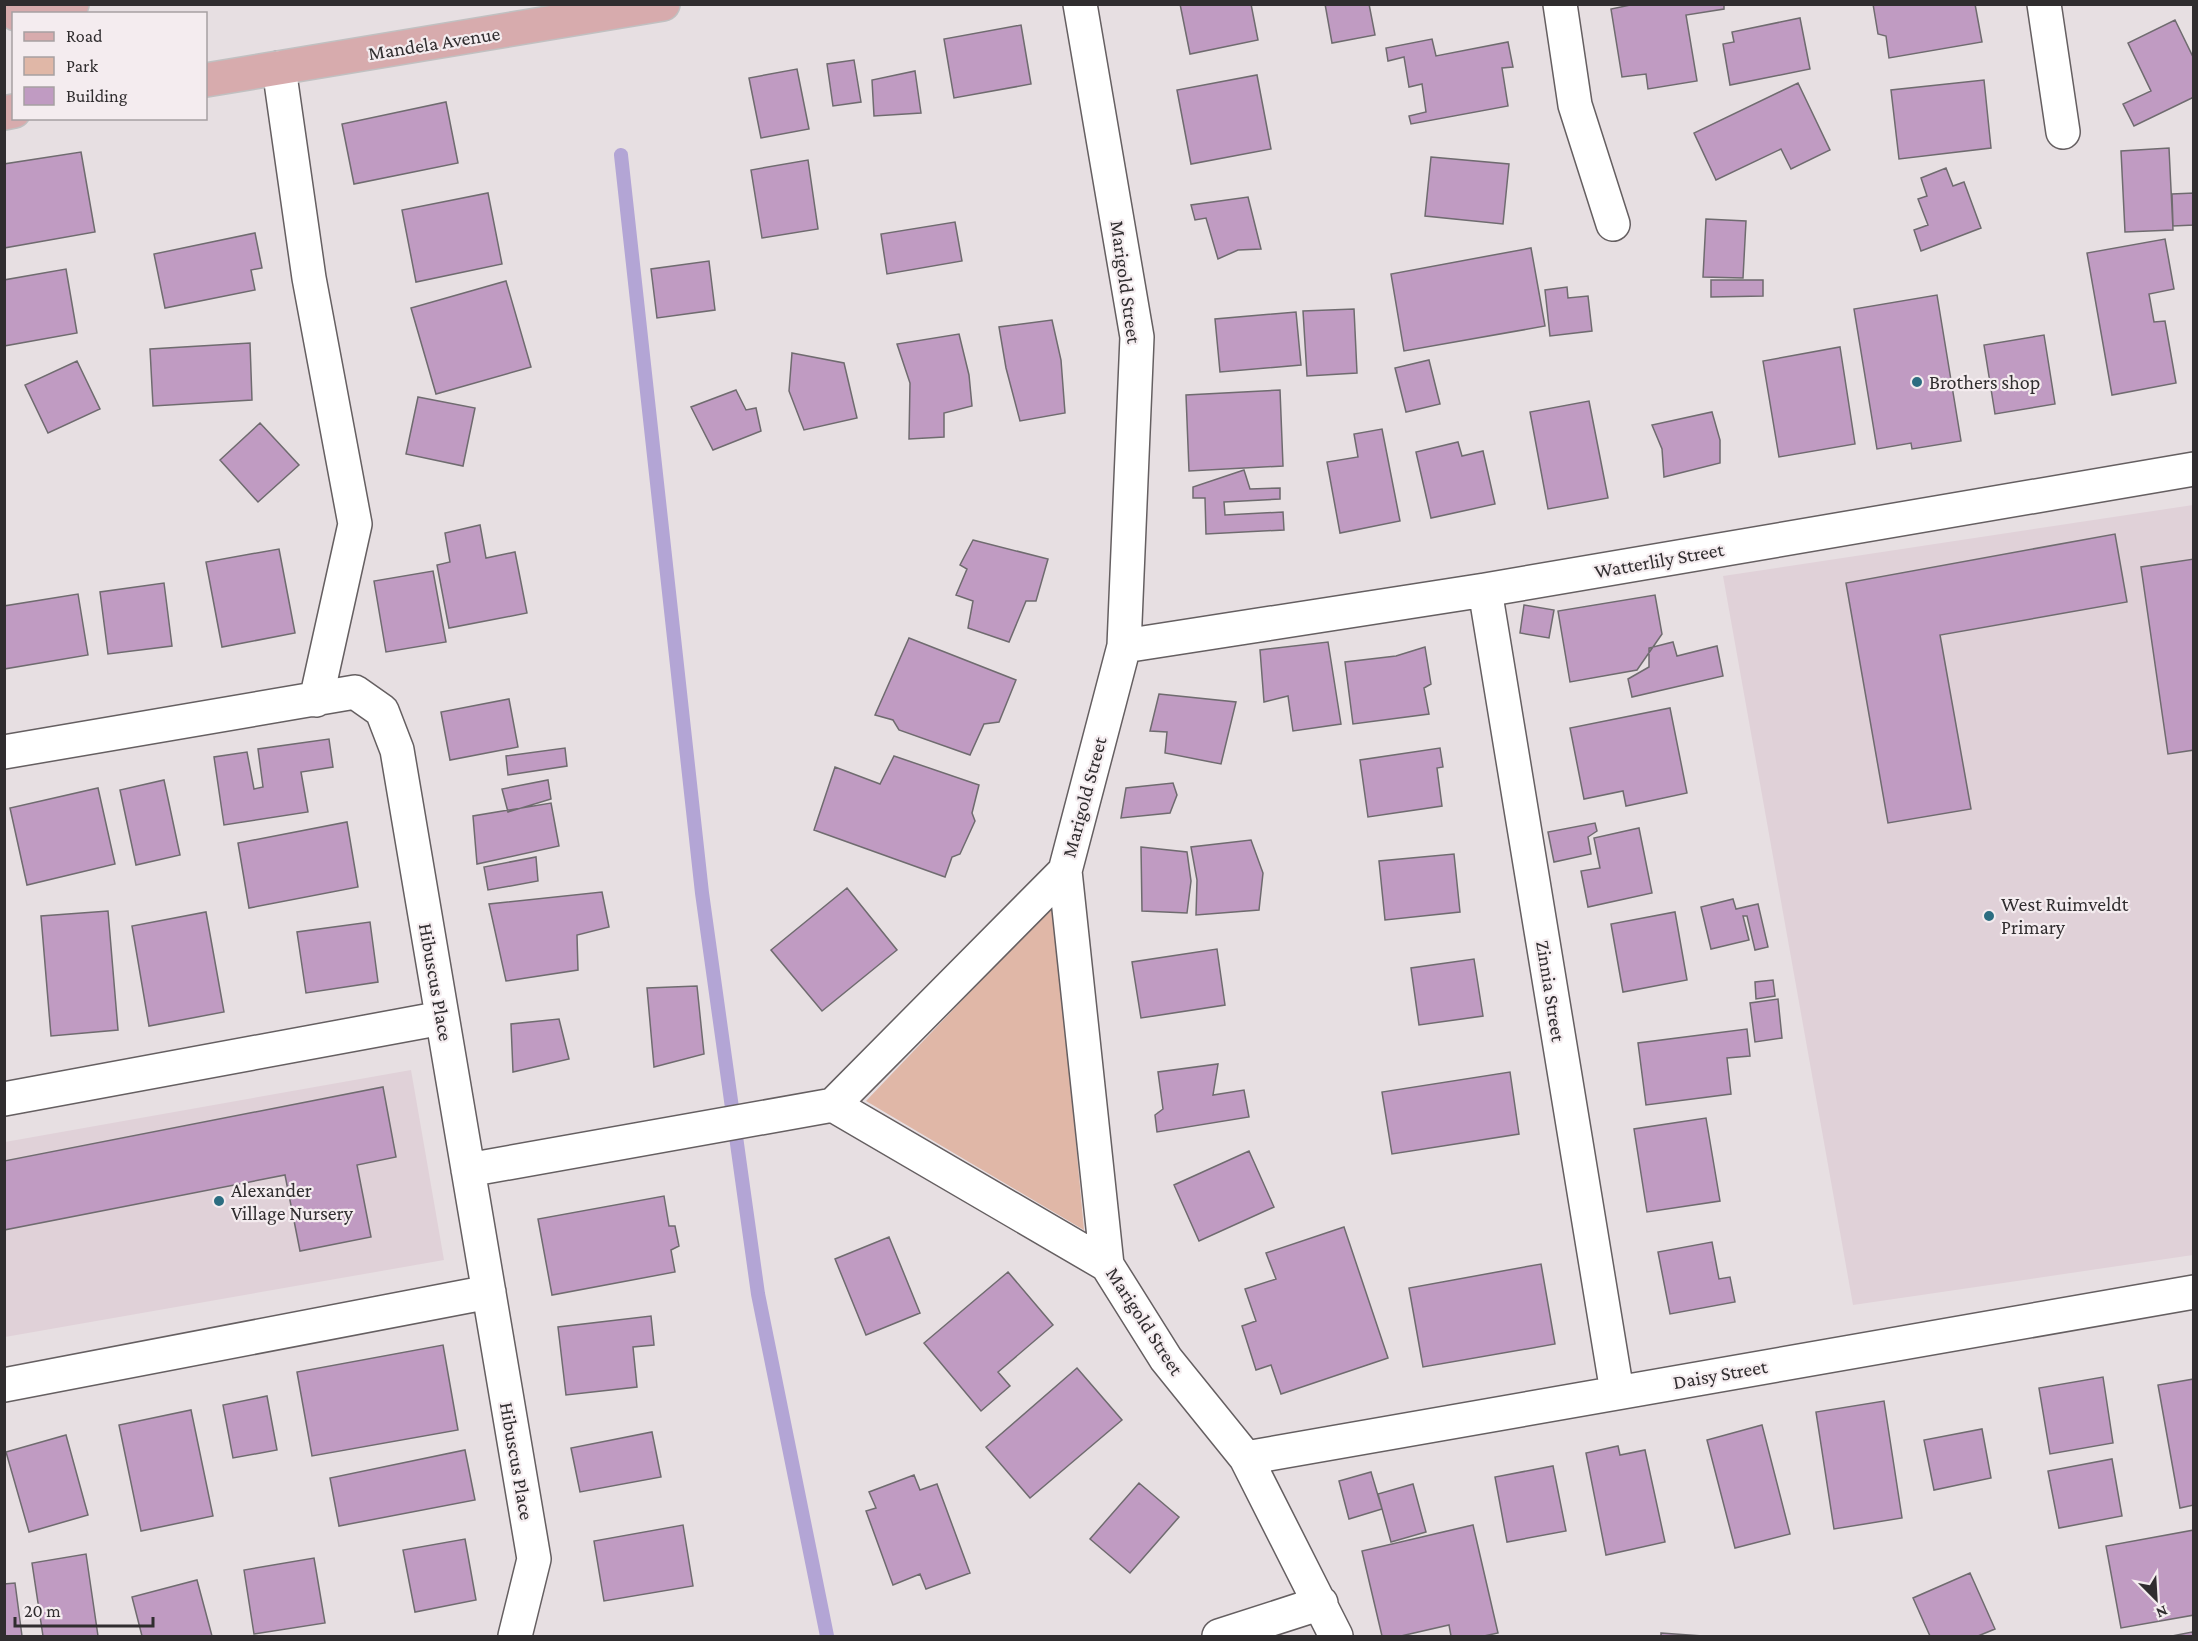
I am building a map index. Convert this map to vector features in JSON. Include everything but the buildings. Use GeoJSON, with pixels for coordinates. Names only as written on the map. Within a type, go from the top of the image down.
{"type":"FeatureCollection","features":[{"type":"Feature","properties":{"kind":"main road"},"geometry":{"type":"LineString","coordinates":[[26,12],[72,4]]}},
{"type":"Feature","properties":{"kind":"main road","name":"Mandela Avenue"},"geometry":{"type":"LineString","coordinates":[[207,80],[663,4]]}},
{"type":"Feature","properties":{"kind":"street","name":"Marigold Street"},"geometry":{"type":"LineString","coordinates":[[1080,4],[1137,337],[1124,646],[1065,871],[1107,1265],[1166,1359],[1246,1458],[1336,1636]]}},
{"type":"Feature","properties":{"kind":"street"},"geometry":{"type":"LineString","coordinates":[[1560,4],[1575,105],[1613,224]]}},
{"type":"Feature","properties":{"kind":"street"},"geometry":{"type":"LineString","coordinates":[[2044,4],[2063,132]]}},
{"type":"Feature","properties":{"kind":"street"},"geometry":{"type":"LineString","coordinates":[[279,68],[309,278],[355,524],[316,700]]}},
{"type":"Feature","properties":{"kind":"street","name":"Watterlily Street"},"geometry":{"type":"LineString","coordinates":[[1124,646],[1485,590],[2193,469]]}},
{"type":"Feature","properties":{"kind":"street","name":"Zinnia Street"},"geometry":{"type":"LineString","coordinates":[[1485,590],[1617,1392]]}},
{"type":"Feature","properties":{"kind":"street","name":"Hibuscus Place"},"geometry":{"type":"LineString","coordinates":[[4,752],[355,692],[382,711],[393,740],[534,1559],[515,1636]]}},
{"type":"Feature","properties":{"kind":"street"},"geometry":{"type":"LineString","coordinates":[[468,1170],[833,1105],[1065,871]]}},
{"type":"Feature","properties":{"kind":"street"},"geometry":{"type":"LineString","coordinates":[[4,1099],[442,1018]]}},
{"type":"Feature","properties":{"kind":"street"},"geometry":{"type":"LineString","coordinates":[[833,1105],[1107,1265]]}},
{"type":"Feature","properties":{"kind":"street"},"geometry":{"type":"LineString","coordinates":[[4,1385],[489,1292]]}},
{"type":"Feature","properties":{"kind":"street","name":"Daisy Street"},"geometry":{"type":"LineString","coordinates":[[1246,1458],[2193,1292]]}},
{"type":"Feature","properties":{"kind":"street"},"geometry":{"type":"LineString","coordinates":[[1219,1636],[1321,1603]]}},
{"type":"Feature","properties":{"kind":"shaded area","name":"West Ruimveldt Primary"},"geometry":{"type":"Polygon","coordinates":[[[2193,505],[2193,1255],[1853,1305],[1723,576],[2193,505]]]}},
{"type":"Feature","properties":{"kind":"shaded area","name":"Alexander Village Nursery"},"geometry":{"type":"Polygon","coordinates":[[[411,1070],[444,1260],[5,1337],[5,1142],[411,1070]]]}},
{"type":"Feature","properties":{"kind":"green space"},"geometry":{"type":"Polygon","coordinates":[[[1054,904],[1084,1230],[866,1101],[1054,904]]]}},
{"type":"Feature","properties":{"kind":"waterway"},"geometry":{"type":"LineString","coordinates":[[621,155],[702,893],[758,1294],[827,1636]]}},
{"type":"Feature","properties":{"kind":"place","name":"Brothers shop"},"geometry":{"type":"Point","coordinates":[1917,382]}},
{"type":"Feature","properties":{"kind":"place","name":"West Ruimveldt Primary"},"geometry":{"type":"Point","coordinates":[1989,916]}},
{"type":"Feature","properties":{"kind":"place","name":"Alexander Village Nursery"},"geometry":{"type":"Point","coordinates":[219,1201]}}]}
